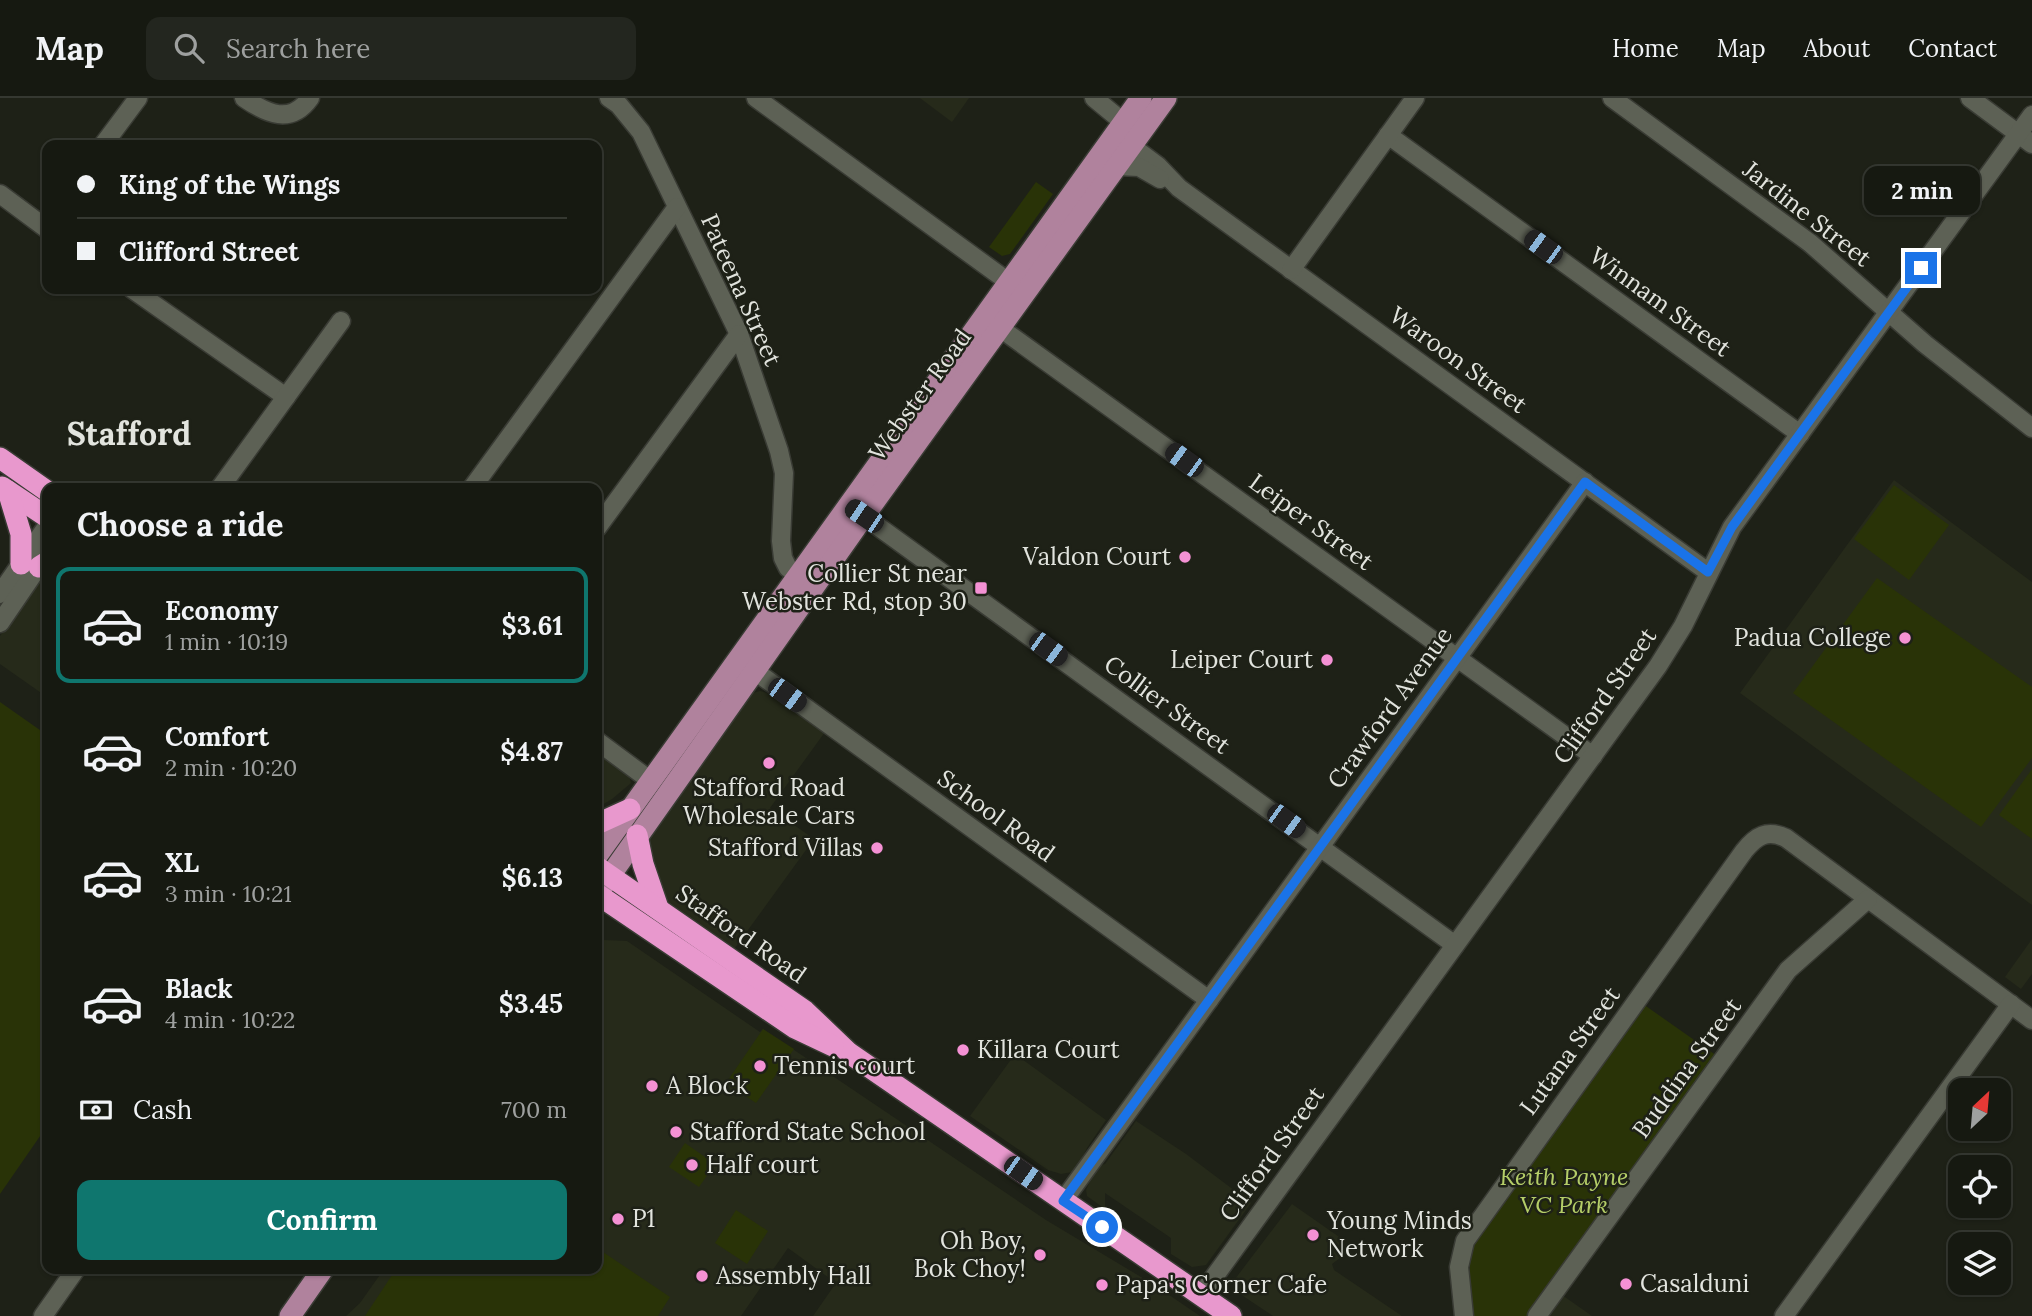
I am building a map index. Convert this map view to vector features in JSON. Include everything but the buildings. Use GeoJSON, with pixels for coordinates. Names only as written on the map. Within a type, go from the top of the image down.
{"type":"FeatureCollection","features":[{"type":"Feature","properties":{"kind":"highway"},"geometry":{"type":"LineString","coordinates":[[0,458],[42,487]]}},
{"type":"Feature","properties":{"kind":"highway"},"geometry":{"type":"LineString","coordinates":[[4,489],[42,514]]}},
{"type":"Feature","properties":{"kind":"highway"},"geometry":{"type":"LineString","coordinates":[[4,489],[21,534],[39,562]]}},
{"type":"Feature","properties":{"kind":"highway"},"geometry":{"type":"LineString","coordinates":[[602,822],[630,809]]}},
{"type":"Feature","properties":{"kind":"highway"},"geometry":{"type":"LineString","coordinates":[[638,835],[643,864],[659,908]]}},
{"type":"Feature","properties":{"kind":"highway","name":"Stafford Road"},"geometry":{"type":"LineString","coordinates":[[603,872],[805,1011],[849,1053],[1231,1316]]}},
{"type":"Feature","properties":{"kind":"highway","name":"Stafford Road"},"geometry":{"type":"LineString","coordinates":[[602,897],[795,1028],[849,1053]]}},
{"type":"Feature","properties":{"kind":"main road","name":"Webster Road"},"geometry":{"type":"LineString","coordinates":[[857,511],[1010,282],[1141,98]]}},
{"type":"Feature","properties":{"kind":"main road","name":"Webster Road"},"geometry":{"type":"LineString","coordinates":[[602,849],[651,780],[1000,328],[1166,98]]}},
{"type":"Feature","properties":{"kind":"main road","name":"Webster Road"},"geometry":{"type":"LineString","coordinates":[[603,872],[638,835],[755,671],[806,581]]}},
{"type":"Feature","properties":{"kind":"main road"},"geometry":{"type":"LineString","coordinates":[[290,1316],[319,1274]]}},
{"type":"Feature","properties":{"kind":"street"},"geometry":{"type":"LineString","coordinates":[[107,140],[138,98]]}},
{"type":"Feature","properties":{"kind":"street"},"geometry":{"type":"LineString","coordinates":[[244,98],[263,111],[287,115],[303,107],[310,98]]}},
{"type":"Feature","properties":{"kind":"street"},"geometry":{"type":"LineString","coordinates":[[756,98],[1010,282]]}},
{"type":"Feature","properties":{"kind":"street","name":"Waroon Street"},"geometry":{"type":"LineString","coordinates":[[1094,98],[1113,113],[1133,144],[1179,188],[1708,572]]}},
{"type":"Feature","properties":{"kind":"street"},"geometry":{"type":"LineString","coordinates":[[1290,270],[1416,98]]}},
{"type":"Feature","properties":{"kind":"street","name":"Jardine Street"},"geometry":{"type":"LineString","coordinates":[[1612,98],[1810,243],[1889,313],[2032,428]]}},
{"type":"Feature","properties":{"kind":"street"},"geometry":{"type":"LineString","coordinates":[[1970,98],[2025,139]]}},
{"type":"Feature","properties":{"kind":"street","name":"Pateena Street"},"geometry":{"type":"LineString","coordinates":[[617,100],[641,132],[739,334],[779,451],[784,481],[782,551],[785,564],[806,581]]}},
{"type":"Feature","properties":{"kind":"street","name":"Clifford Street"},"geometry":{"type":"LineString","coordinates":[[1201,1295],[1673,643],[1732,527],[1889,313],[2025,139],[2032,115]]}},
{"type":"Feature","properties":{"kind":"street","name":"Winnam Street"},"geometry":{"type":"LineString","coordinates":[[1388,135],[1800,434]]}},
{"type":"Feature","properties":{"kind":"street","name":"Waroon Street"},"geometry":{"type":"LineString","coordinates":[[1117,166],[1139,167],[1179,188]]}},
{"type":"Feature","properties":{"kind":"street"},"geometry":{"type":"LineString","coordinates":[[0,194],[42,225]]}},
{"type":"Feature","properties":{"kind":"street"},"geometry":{"type":"LineString","coordinates":[[476,483],[677,207]]}},
{"type":"Feature","properties":{"kind":"street"},"geometry":{"type":"LineString","coordinates":[[139,294],[286,397]]}},
{"type":"Feature","properties":{"kind":"street"},"geometry":{"type":"LineString","coordinates":[[224,483],[341,321]]}},
{"type":"Feature","properties":{"kind":"street","name":"Leiper Street"},"geometry":{"type":"LineString","coordinates":[[1000,328],[1593,755]]}},
{"type":"Feature","properties":{"kind":"street"},"geometry":{"type":"LineString","coordinates":[[602,521],[739,334]]}},
{"type":"Feature","properties":{"kind":"street","name":"Crawford Avenue"},"geometry":{"type":"LineString","coordinates":[[1063,1201],[1585,482]]}},
{"type":"Feature","properties":{"kind":"street","name":"Collier Street"},"geometry":{"type":"LineString","coordinates":[[857,511],[1455,945]]}},
{"type":"Feature","properties":{"kind":"street"},"geometry":{"type":"LineString","coordinates":[[0,594],[39,562]]}},
{"type":"Feature","properties":{"kind":"street"},"geometry":{"type":"LineString","coordinates":[[0,623],[39,562]]}},
{"type":"Feature","properties":{"kind":"street","name":"School Road"},"geometry":{"type":"LineString","coordinates":[[755,671],[1209,1000]]}},
{"type":"Feature","properties":{"kind":"street"},"geometry":{"type":"LineString","coordinates":[[602,745],[651,780]]}},
{"type":"Feature","properties":{"kind":"street","name":"Lutana Street"},"geometry":{"type":"LineString","coordinates":[[1464,1316],[1459,1267],[1461,1250],[1469,1235],[1755,839],[1765,833],[1786,838],[1868,899]]}},
{"type":"Feature","properties":{"kind":"street"},"geometry":{"type":"LineString","coordinates":[[1868,899],[2032,1020]]}},
{"type":"Feature","properties":{"kind":"street","name":"Buddina Street"},"geometry":{"type":"LineString","coordinates":[[1537,1316],[1788,970],[1868,899]]}},
{"type":"Feature","properties":{"kind":"street"},"geometry":{"type":"LineString","coordinates":[[1784,1316],[2011,1004]]}},
{"type":"Feature","properties":{"kind":"street"},"geometry":{"type":"LineString","coordinates":[[43,1316],[72,1274]]}},
{"type":"Feature","properties":{"kind":"shaded area"},"geometry":{"type":"Polygon","coordinates":[[[920,98],[969,98],[952,122],[920,98]]]}},
{"type":"Feature","properties":{"kind":"shaded area","name":"Padua College"},"geometry":{"type":"Polygon","coordinates":[[[1894,480],[2032,582],[2032,905],[1740,693],[1894,480]]]}},
{"type":"Feature","properties":{"kind":"shaded area"},"geometry":{"type":"Polygon","coordinates":[[[42,580],[42,693],[0,664],[0,636],[42,580]]]}},
{"type":"Feature","properties":{"kind":"shaded area"},"geometry":{"type":"Polygon","coordinates":[[[760,691],[771,694],[825,732],[770,808],[814,839],[732,952],[673,910],[664,899],[648,841],[651,831],[749,694],[760,691]]]}},
{"type":"Feature","properties":{"kind":"shaded area"},"geometry":{"type":"Polygon","coordinates":[[[602,755],[629,775],[631,783],[602,805],[602,755]]]}},
{"type":"Feature","properties":{"kind":"shaded area"},"geometry":{"type":"Polygon","coordinates":[[[2032,939],[2032,974],[2021,989],[2005,977],[2032,939]]]}},
{"type":"Feature","properties":{"kind":"shaded area"},"geometry":{"type":"Polygon","coordinates":[[[602,941],[627,941],[760,1032],[763,1029],[1046,1220],[1156,1286],[1200,1316],[813,1316],[836,1283],[788,1248],[741,1316],[346,1316],[360,1303],[380,1274],[602,1274],[602,941]]]}},
{"type":"Feature","properties":{"kind":"shaded area"},"geometry":{"type":"Polygon","coordinates":[[[1015,1054],[1106,1120],[1072,1172],[1061,1174],[1048,1170],[970,1116],[1015,1054]]]}},
{"type":"Feature","properties":{"kind":"shaded area"},"geometry":{"type":"Polygon","coordinates":[[[1136,1121],[1186,1154],[1251,1203],[1206,1265],[1192,1267],[1171,1254],[1171,1238],[1105,1193],[1105,1209],[1087,1196],[1086,1190],[1091,1179],[1136,1121]]]}},
{"type":"Feature","properties":{"kind":"shaded area"},"geometry":{"type":"Polygon","coordinates":[[[1292,1204],[1345,1241],[1344,1255],[1332,1264],[1334,1270],[1402,1316],[1273,1316],[1237,1292],[1235,1279],[1292,1204]]]}},
{"type":"Feature","properties":{"kind":"shaded area"},"geometry":{"type":"Polygon","coordinates":[[[1562,1295],[1592,1316],[1547,1316],[1562,1295]]]}},
{"type":"Feature","properties":{"kind":"green space"},"geometry":{"type":"Polygon","coordinates":[[[1036,182],[1053,194],[1010,254],[1002,256],[989,247],[1036,182]]]}},
{"type":"Feature","properties":{"kind":"green space"},"geometry":{"type":"Polygon","coordinates":[[[1894,485],[1949,525],[1909,580],[1854,539],[1894,485]]]}},
{"type":"Feature","properties":{"kind":"green space"},"geometry":{"type":"Polygon","coordinates":[[[1877,578],[2032,687],[2032,758],[1981,827],[1793,693],[1877,578]]]}},
{"type":"Feature","properties":{"kind":"green space"},"geometry":{"type":"Polygon","coordinates":[[[0,702],[42,731],[42,1133],[0,1194],[0,702]]]}},
{"type":"Feature","properties":{"kind":"green space"},"geometry":{"type":"Polygon","coordinates":[[[2032,769],[2032,839],[1999,815],[2032,769]]]}},
{"type":"Feature","properties":{"kind":"green space","name":"Keith Payne VC Park"},"geometry":{"type":"Polygon","coordinates":[[[1643,1004],[1717,1056],[1529,1316],[1472,1316],[1469,1282],[1471,1246],[1643,1004]]]}},
{"type":"Feature","properties":{"kind":"green space","name":"Tennis court"},"geometry":{"type":"Polygon","coordinates":[[[763,1029],[794,1049],[756,1103],[726,1083],[763,1029]]]}},
{"type":"Feature","properties":{"kind":"green space","name":"Half court"},"geometry":{"type":"Polygon","coordinates":[[[685,1143],[715,1164],[699,1187],[669,1167],[685,1143]]]}},
{"type":"Feature","properties":{"kind":"green space"},"geometry":{"type":"Polygon","coordinates":[[[736,1210],[768,1231],[747,1264],[715,1243],[736,1210]]]}},
{"type":"Feature","properties":{"kind":"green space"},"geometry":{"type":"Polygon","coordinates":[[[602,1251],[670,1297],[658,1316],[365,1316],[393,1274],[602,1274],[602,1251]]]}},
{"type":"Feature","properties":{"kind":"place","name":"Valdon Court"},"geometry":{"type":"Point","coordinates":[1185,557]}},
{"type":"Feature","properties":{"kind":"place","name":"Collier St near Webster Rd, stop 30"},"geometry":{"type":"Point","coordinates":[981,588]}},
{"type":"Feature","properties":{"kind":"place","name":"Padua College"},"geometry":{"type":"Point","coordinates":[1905,638]}},
{"type":"Feature","properties":{"kind":"place","name":"Leiper Court"},"geometry":{"type":"Point","coordinates":[1327,660]}},
{"type":"Feature","properties":{"kind":"place","name":"Stafford Road Wholesale Cars"},"geometry":{"type":"Point","coordinates":[769,763]}},
{"type":"Feature","properties":{"kind":"place","name":"Stafford Villas"},"geometry":{"type":"Point","coordinates":[877,848]}},
{"type":"Feature","properties":{"kind":"place","name":"Killara Court"},"geometry":{"type":"Point","coordinates":[963,1050]}},
{"type":"Feature","properties":{"kind":"place","name":"Tennis court"},"geometry":{"type":"Point","coordinates":[760,1066]}},
{"type":"Feature","properties":{"kind":"place","name":"A Block"},"geometry":{"type":"Point","coordinates":[652,1086]}},
{"type":"Feature","properties":{"kind":"place","name":"Stafford State School"},"geometry":{"type":"Point","coordinates":[676,1132]}},
{"type":"Feature","properties":{"kind":"place","name":"Half court"},"geometry":{"type":"Point","coordinates":[692,1165]}},
{"type":"Feature","properties":{"kind":"place","name":"P1"},"geometry":{"type":"Point","coordinates":[618,1219]}},
{"type":"Feature","properties":{"kind":"place","name":"Young Minds Network"},"geometry":{"type":"Point","coordinates":[1313,1235]}},
{"type":"Feature","properties":{"kind":"place","name":"Oh Boy, Bok Choy!"},"geometry":{"type":"Point","coordinates":[1040,1255]}},
{"type":"Feature","properties":{"kind":"place","name":"Assembly Hall"},"geometry":{"type":"Point","coordinates":[702,1276]}},
{"type":"Feature","properties":{"kind":"place","name":"Casalduni"},"geometry":{"type":"Point","coordinates":[1626,1284]}},
{"type":"Feature","properties":{"kind":"place","name":"Papa's Corner Cafe"},"geometry":{"type":"Point","coordinates":[1102,1285]}},
{"type":"Feature","properties":{"kind":"district","name":"Stafford"},"geometry":{"type":"Point","coordinates":[129,434]}},
{"type":"Feature","properties":{"kind":"route"},"geometry":{"type":"LineString","coordinates":[[1102,1227],[1063,1201],[1585,482],[1708,572],[1732,527],[1921,268]]}}]}
